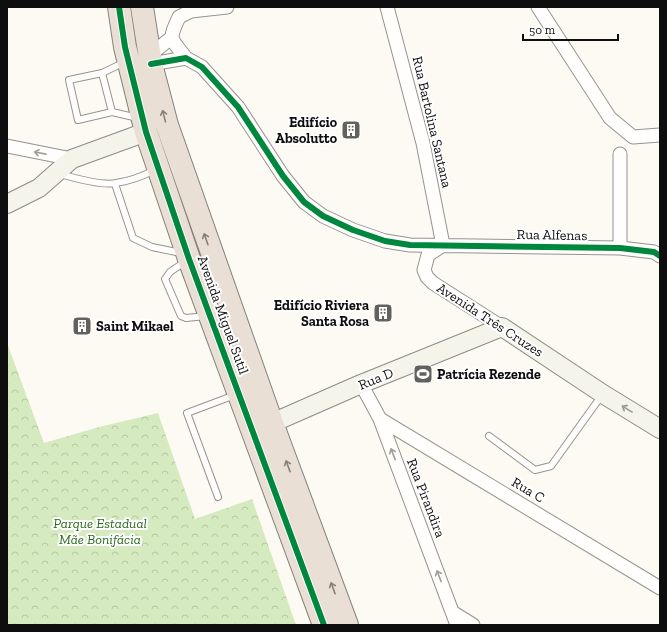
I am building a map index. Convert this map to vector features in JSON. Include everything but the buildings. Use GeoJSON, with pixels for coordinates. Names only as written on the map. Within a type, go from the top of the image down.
{"type":"FeatureCollection","features":[{"type":"Feature","properties":{"kind":"highway","name":"Avenida Miguel Sutil"},"geometry":{"type":"LineString","coordinates":[[142,7],[150,59],[167,125],[272,423],[347,625]]}},
{"type":"Feature","properties":{"kind":"highway","name":"Avenida Miguel Sutil"},"geometry":{"type":"LineString","coordinates":[[118,11],[128,60],[145,126],[188,256],[324,625]]}},
{"type":"Feature","properties":{"kind":"street"},"geometry":{"type":"LineString","coordinates":[[150,59],[171,38],[171,33],[179,17],[191,11],[227,7]]}},
{"type":"Feature","properties":{"kind":"street","name":"Rua Bartolina Santana"},"geometry":{"type":"LineString","coordinates":[[387,7],[423,143],[443,245]]}},
{"type":"Feature","properties":{"kind":"street"},"geometry":{"type":"LineString","coordinates":[[538,7],[610,118],[633,137],[660,135]]}},
{"type":"Feature","properties":{"kind":"street"},"geometry":{"type":"LineString","coordinates":[[171,38],[186,58],[202,68],[238,107],[283,176],[304,202],[323,216],[353,230],[385,241],[410,245],[443,245]]}},
{"type":"Feature","properties":{"kind":"street"},"geometry":{"type":"LineString","coordinates":[[150,59],[186,58]]}},
{"type":"Feature","properties":{"kind":"street"},"geometry":{"type":"LineString","coordinates":[[7,204],[39,188],[72,159],[145,126]]}},
{"type":"Feature","properties":{"kind":"street"},"geometry":{"type":"LineString","coordinates":[[7,146],[72,159]]}},
{"type":"Feature","properties":{"kind":"street"},"geometry":{"type":"LineString","coordinates":[[620,154],[620,248]]}},
{"type":"Feature","properties":{"kind":"street","name":"Rua Alfenas"},"geometry":{"type":"LineString","coordinates":[[443,245],[658,250]]}},
{"type":"Feature","properties":{"kind":"street","name":"Avenida Três Cruzes"},"geometry":{"type":"LineString","coordinates":[[443,245],[428,255],[424,270],[427,277],[433,283],[603,394],[660,429]]}},
{"type":"Feature","properties":{"kind":"street","name":"Rua D"},"geometry":{"type":"LineString","coordinates":[[272,423],[361,384],[502,327]]}},
{"type":"Feature","properties":{"kind":"street","name":"Rua Pirandira"},"geometry":{"type":"LineString","coordinates":[[361,384],[380,419],[457,625]]}},
{"type":"Feature","properties":{"kind":"street","name":"Rua C"},"geometry":{"type":"LineString","coordinates":[[380,419],[660,588]]}},
{"type":"Feature","properties":{"kind":"street"},"geometry":{"type":"LineString","coordinates":[[452,612],[473,625]]}},
{"type":"Feature","properties":{"kind":"lane"},"geometry":{"type":"LineString","coordinates":[[128,60],[102,73],[69,80],[78,120],[112,112],[145,126]]}},
{"type":"Feature","properties":{"kind":"lane"},"geometry":{"type":"LineString","coordinates":[[102,73],[112,112]]}},
{"type":"Feature","properties":{"kind":"lane"},"geometry":{"type":"LineString","coordinates":[[57,172],[79,180],[115,184],[138,178],[159,168]]}},
{"type":"Feature","properties":{"kind":"lane"},"geometry":{"type":"LineString","coordinates":[[115,184],[133,238],[152,247],[188,256]]}},
{"type":"Feature","properties":{"kind":"lane"},"geometry":{"type":"LineString","coordinates":[[188,256],[164,278],[180,316],[186,318],[210,315]]}},
{"type":"Feature","properties":{"kind":"lane"},"geometry":{"type":"LineString","coordinates":[[218,497],[187,413],[239,393]]}},
{"type":"Feature","properties":{"kind":"lane"},"geometry":{"type":"LineString","coordinates":[[489,436],[535,470],[551,466],[603,394]]}},
{"type":"Feature","properties":{"kind":"green space","name":"Parque Estadual Mãe Bonifácia"},"geometry":{"type":"Polygon","coordinates":[[[7,343],[44,443],[99,427],[158,413],[195,519],[252,499],[296,625],[7,625],[7,343]]]}},
{"type":"Feature","properties":{"kind":"cycle path"},"geometry":{"type":"LineString","coordinates":[[119,7],[125,47],[146,132],[189,259],[324,625]]}},
{"type":"Feature","properties":{"kind":"cycle path"},"geometry":{"type":"LineString","coordinates":[[151,64],[186,58],[202,67],[238,107],[283,176],[304,202],[323,216],[353,230],[385,241],[410,245],[620,248],[654,252],[660,256]]}},
{"type":"Feature","properties":{"kind":"place","name":"Edifício Absolutto"},"geometry":{"type":"Point","coordinates":[351,130]}},
{"type":"Feature","properties":{"kind":"place","name":"Edifício Riviera Santa Rosa"},"geometry":{"type":"Point","coordinates":[383,313]}},
{"type":"Feature","properties":{"kind":"place","name":"Saint Mikael"},"geometry":{"type":"Point","coordinates":[82,326]}},
{"type":"Feature","properties":{"kind":"place","name":"Patrícia Rezende"},"geometry":{"type":"Point","coordinates":[423,374]}}]}
